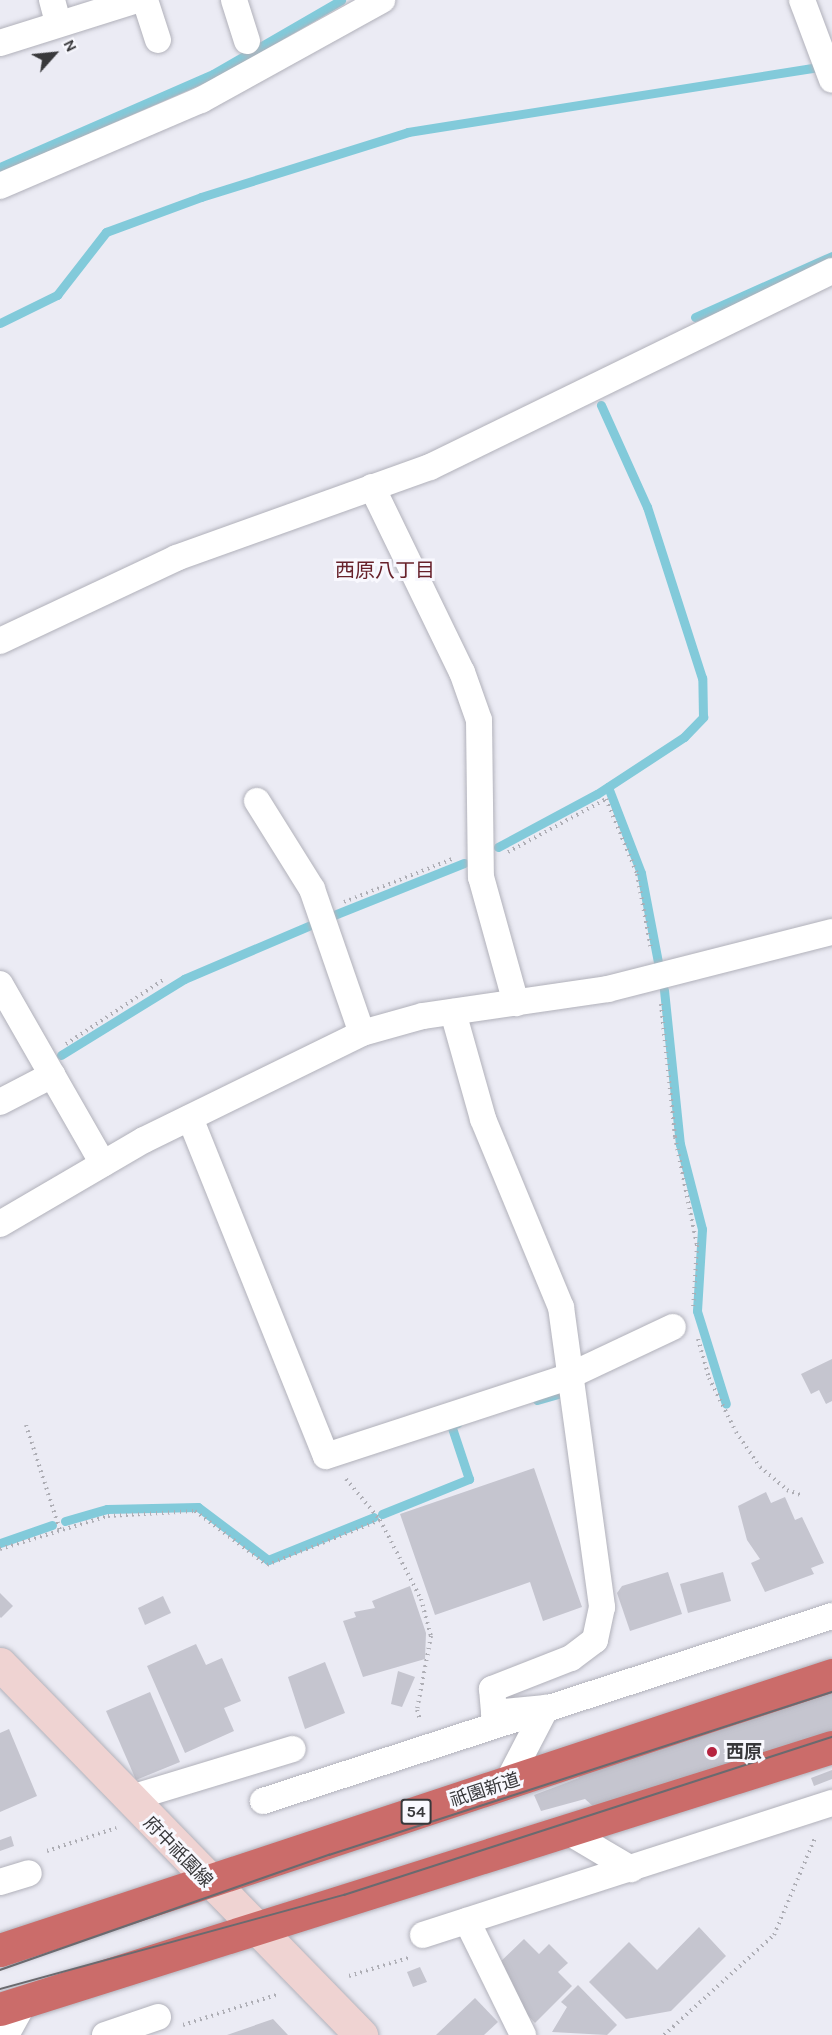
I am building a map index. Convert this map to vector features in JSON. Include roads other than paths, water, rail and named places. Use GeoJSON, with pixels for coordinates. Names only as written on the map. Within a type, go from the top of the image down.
{"type":"FeatureCollection","features":[{"type":"Feature","properties":{"kind":"highway","name":"祇園新道"},"geometry":{"type":"LineString","coordinates":[[0,1950],[832,1675]]}},
{"type":"Feature","properties":{"kind":"highway"},"geometry":{"type":"LineString","coordinates":[[12,2005],[832,1747]]}},
{"type":"Feature","properties":{"kind":"main road","name":"府中祇園線"},"geometry":{"type":"LineString","coordinates":[[0,1664],[124,1813],[205,1881],[361,2035]]}},
{"type":"Feature","properties":{"kind":"street"},"geometry":{"type":"LineString","coordinates":[[0,42],[55,12],[137,0]]}},
{"type":"Feature","properties":{"kind":"street"},"geometry":{"type":"LineString","coordinates":[[145,0],[158,40]]}},
{"type":"Feature","properties":{"kind":"street"},"geometry":{"type":"LineString","coordinates":[[234,0],[247,41]]}},
{"type":"Feature","properties":{"kind":"street"},"geometry":{"type":"LineString","coordinates":[[0,186],[201,100],[382,0]]}},
{"type":"Feature","properties":{"kind":"street"},"geometry":{"type":"LineString","coordinates":[[802,0],[832,80]]}},
{"type":"Feature","properties":{"kind":"street"},"geometry":{"type":"LineString","coordinates":[[0,641],[176,558],[430,467],[832,271]]}},
{"type":"Feature","properties":{"kind":"street"},"geometry":{"type":"LineString","coordinates":[[372,487],[462,672],[478,720],[481,856],[516,1003]]}},
{"type":"Feature","properties":{"kind":"street"},"geometry":{"type":"LineString","coordinates":[[257,801],[312,889],[362,1033]]}},
{"type":"Feature","properties":{"kind":"street"},"geometry":{"type":"LineString","coordinates":[[0,1224],[103,1164],[190,1118],[362,1033],[453,1012],[516,1003],[656,977],[832,932]]}},
{"type":"Feature","properties":{"kind":"street"},"geometry":{"type":"LineString","coordinates":[[0,984],[103,1164]]}},
{"type":"Feature","properties":{"kind":"street"},"geometry":{"type":"LineString","coordinates":[[453,1012],[483,1119],[561,1307],[567,1377],[602,1607],[596,1640],[571,1658],[507,1679],[492,1689],[490,1700],[494,1713],[546,1708]]}},
{"type":"Feature","properties":{"kind":"street"},"geometry":{"type":"LineString","coordinates":[[0,1101],[47,1067]]}},
{"type":"Feature","properties":{"kind":"street"},"geometry":{"type":"LineString","coordinates":[[190,1118],[326,1456],[567,1377],[683,1322]]}},
{"type":"Feature","properties":{"kind":"street"},"geometry":{"type":"LineString","coordinates":[[263,1801],[546,1708],[828,1621]]}},
{"type":"Feature","properties":{"kind":"street"},"geometry":{"type":"LineString","coordinates":[[507,1783],[546,1708]]}},
{"type":"Feature","properties":{"kind":"street"},"geometry":{"type":"LineString","coordinates":[[124,1813],[293,1749]]}},
{"type":"Feature","properties":{"kind":"street"},"geometry":{"type":"LineString","coordinates":[[423,1935],[832,1803]]}},
{"type":"Feature","properties":{"kind":"street"},"geometry":{"type":"LineString","coordinates":[[565,1830],[631,1869]]}},
{"type":"Feature","properties":{"kind":"street"},"geometry":{"type":"LineString","coordinates":[[0,1882],[34,1863]]}},
{"type":"Feature","properties":{"kind":"street"},"geometry":{"type":"LineString","coordinates":[[467,1921],[523,2035]]}},
{"type":"Feature","properties":{"kind":"street"},"geometry":{"type":"LineString","coordinates":[[6,2035],[12,2005]]}},
{"type":"Feature","properties":{"kind":"street"},"geometry":{"type":"LineString","coordinates":[[105,2035],[166,2023]]}},
{"type":"Feature","properties":{"kind":"waterway"},"geometry":{"type":"LineString","coordinates":[[0,167],[213,74],[341,0]]}},
{"type":"Feature","properties":{"kind":"waterway"},"geometry":{"type":"LineString","coordinates":[[0,323],[57,295],[106,232],[201,197],[408,132],[814,68]]}},
{"type":"Feature","properties":{"kind":"waterway"},"geometry":{"type":"LineString","coordinates":[[695,317],[832,256]]}},
{"type":"Feature","properties":{"kind":"waterway"},"geometry":{"type":"LineString","coordinates":[[498,847],[597,794],[684,737],[703,717],[702,678],[647,507],[601,405]]}},
{"type":"Feature","properties":{"kind":"waterway"},"geometry":{"type":"LineString","coordinates":[[608,787],[641,873],[659,967]]}},
{"type":"Feature","properties":{"kind":"waterway"},"geometry":{"type":"LineString","coordinates":[[334,915],[464,863]]}},
{"type":"Feature","properties":{"kind":"waterway"},"geometry":{"type":"LineString","coordinates":[[61,1055],[184,979],[313,924]]}},
{"type":"Feature","properties":{"kind":"waterway"},"geometry":{"type":"LineString","coordinates":[[664,990],[680,1144],[702,1229],[697,1311],[726,1404]]}},
{"type":"Feature","properties":{"kind":"waterway"},"geometry":{"type":"LineString","coordinates":[[537,1400],[558,1394]]}},
{"type":"Feature","properties":{"kind":"waterway"},"geometry":{"type":"LineString","coordinates":[[382,1514],[469,1479],[451,1425],[458,1423]]}},
{"type":"Feature","properties":{"kind":"waterway"},"geometry":{"type":"LineString","coordinates":[[65,1521],[107,1509],[198,1507],[268,1560],[374,1517]]}},
{"type":"Feature","properties":{"kind":"waterway"},"geometry":{"type":"LineString","coordinates":[[0,1543],[52,1525]]}},
{"type":"Feature","properties":{"kind":"tram line"},"geometry":{"type":"LineString","coordinates":[[0,1970],[329,1855],[832,1692]]}},
{"type":"Feature","properties":{"kind":"tram line"},"geometry":{"type":"LineString","coordinates":[[0,1989],[344,1895],[832,1737]]}},
{"type":"Feature","properties":{"kind":"place","name":"西原"},"geometry":{"type":"Point","coordinates":[712,1752]}},
{"type":"Feature","properties":{"kind":"district","name":"西原八丁目"},"geometry":{"type":"Point","coordinates":[385,570]}}]}
